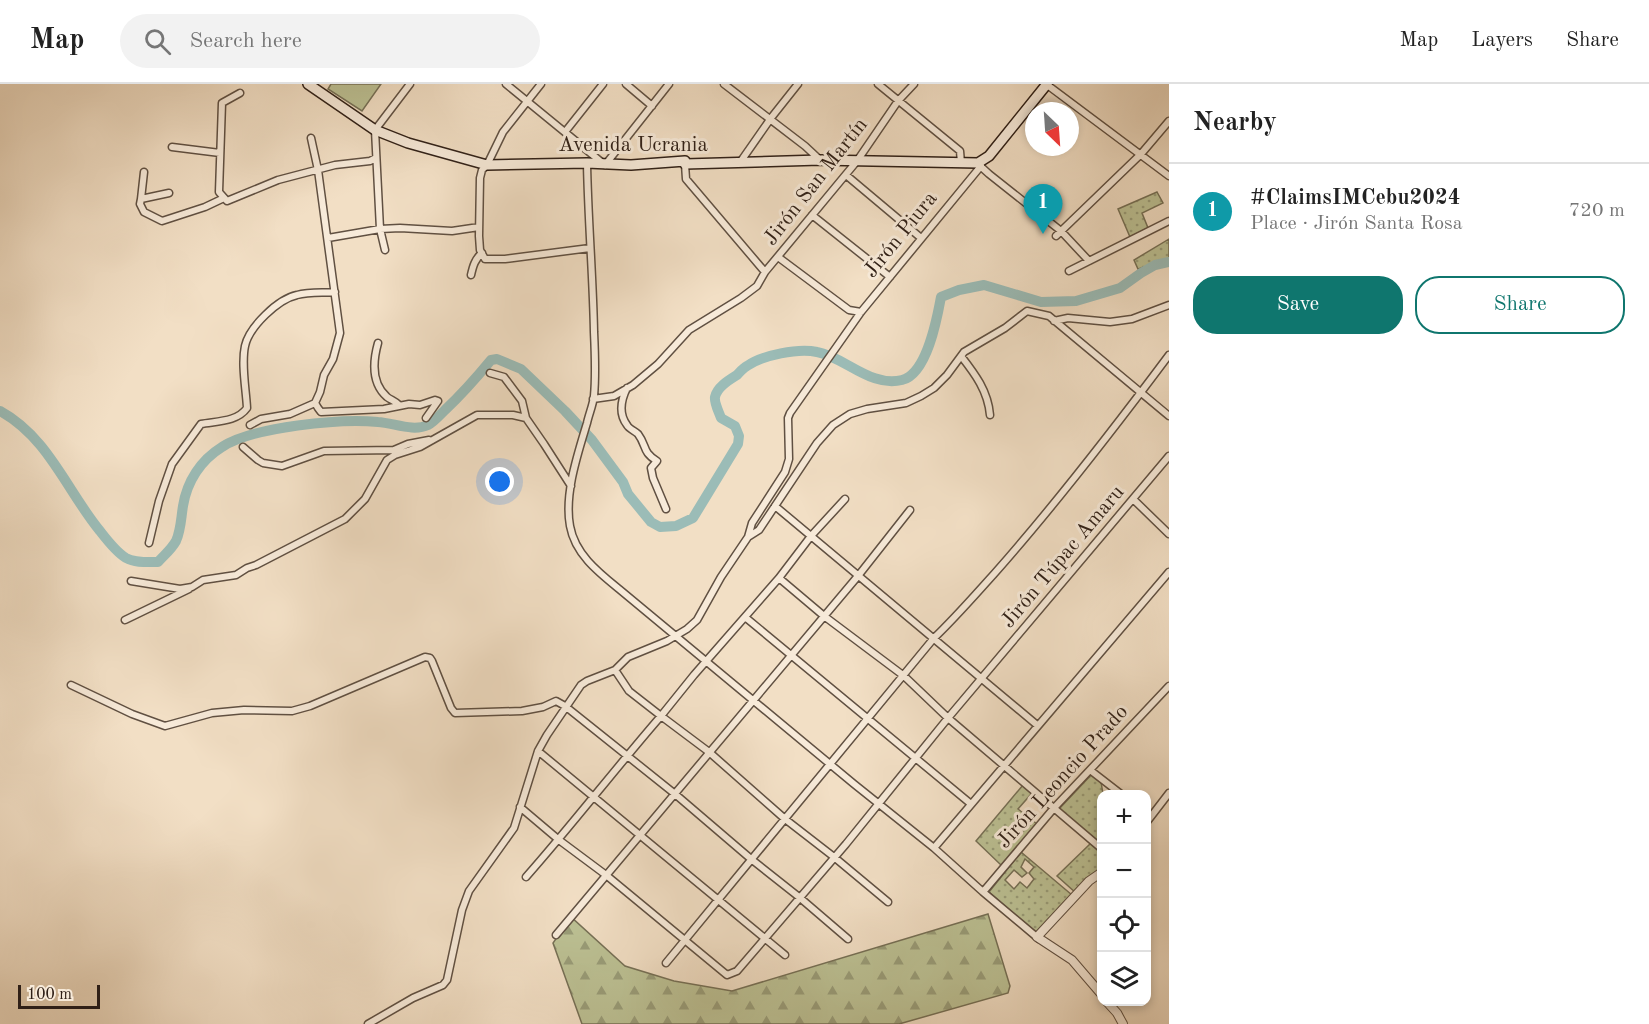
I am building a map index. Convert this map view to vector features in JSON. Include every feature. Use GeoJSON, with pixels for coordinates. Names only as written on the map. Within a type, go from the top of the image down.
{"type":"FeatureCollection","features":[{"type":"Feature","properties":{"kind":"main road","name":"Avenida Ucrania"},"geometry":{"type":"LineString","coordinates":[[308,84],[375,130],[408,143],[487,165],[587,163],[631,165],[684,161],[685,164],[820,160],[979,165]]}},
{"type":"Feature","properties":{"kind":"main road","name":"Jirón Piura"},"geometry":{"type":"LineString","coordinates":[[979,165],[989,156],[1047,84]]}},
{"type":"Feature","properties":{"kind":"street"},"geometry":{"type":"LineString","coordinates":[[385,250],[380,230],[375,130],[410,84]]}},
{"type":"Feature","properties":{"kind":"street"},"geometry":{"type":"LineString","coordinates":[[506,84],[605,165],[669,84]]}},
{"type":"Feature","properties":{"kind":"street"},"geometry":{"type":"LineString","coordinates":[[541,84],[503,132],[487,165],[482,170],[479,227],[482,253],[485,259],[505,259],[590,248]]}},
{"type":"Feature","properties":{"kind":"street"},"geometry":{"type":"LineString","coordinates":[[565,132],[603,84]]}},
{"type":"Feature","properties":{"kind":"street"},"geometry":{"type":"LineString","coordinates":[[626,84],[651,106]]}},
{"type":"Feature","properties":{"kind":"street"},"geometry":{"type":"LineString","coordinates":[[724,84],[771,118],[820,160]]}},
{"type":"Feature","properties":{"kind":"street"},"geometry":{"type":"LineString","coordinates":[[741,161],[798,84]]}},
{"type":"Feature","properties":{"kind":"street"},"geometry":{"type":"LineString","coordinates":[[878,84],[960,150],[961,163]]}},
{"type":"Feature","properties":{"kind":"street","name":"Jirón San Martín"},"geometry":{"type":"LineString","coordinates":[[593,399],[614,396],[628,388],[658,364],[689,330],[757,286],[765,272],[846,175],[898,101],[914,84]]}},
{"type":"Feature","properties":{"kind":"street"},"geometry":{"type":"LineString","coordinates":[[1047,84],[1169,176]]}},
{"type":"Feature","properties":{"kind":"street"},"geometry":{"type":"LineString","coordinates":[[225,199],[219,192],[222,103],[240,93]]}},
{"type":"Feature","properties":{"kind":"street"},"geometry":{"type":"LineString","coordinates":[[1058,233],[1142,154],[1169,121]]}},
{"type":"Feature","properties":{"kind":"street"},"geometry":{"type":"LineString","coordinates":[[250,426],[261,419],[290,414],[315,403],[324,375],[333,359],[340,333],[318,170],[311,138]]}},
{"type":"Feature","properties":{"kind":"street"},"geometry":{"type":"LineString","coordinates":[[172,147],[220,153]]}},
{"type":"Feature","properties":{"kind":"street"},"geometry":{"type":"LineString","coordinates":[[144,172],[140,204],[144,212],[162,221],[278,180],[335,165],[370,161],[376,158]]}},
{"type":"Feature","properties":{"kind":"street"},"geometry":{"type":"LineString","coordinates":[[587,163],[595,371],[593,399],[568,504],[570,527],[579,549],[590,565],[934,848],[1037,937],[1072,960],[1097,990]]}},
{"type":"Feature","properties":{"kind":"street"},"geometry":{"type":"LineString","coordinates":[[685,164],[686,179],[765,272]]}},
{"type":"Feature","properties":{"kind":"street"},"geometry":{"type":"LineString","coordinates":[[979,165],[1089,261]]}},
{"type":"Feature","properties":{"kind":"street","name":"Jirón Piura"},"geometry":{"type":"LineString","coordinates":[[748,537],[752,523],[784,472],[789,459],[788,417],[790,413],[861,312],[979,165]]}},
{"type":"Feature","properties":{"kind":"street"},"geometry":{"type":"LineString","coordinates":[[846,175],[921,238]]}},
{"type":"Feature","properties":{"kind":"street"},"geometry":{"type":"LineString","coordinates":[[141,199],[169,193]]}},
{"type":"Feature","properties":{"kind":"street"},"geometry":{"type":"LineString","coordinates":[[812,216],[890,277]]}},
{"type":"Feature","properties":{"kind":"street"},"geometry":{"type":"LineString","coordinates":[[1069,271],[1169,221]]}},
{"type":"Feature","properties":{"kind":"street"},"geometry":{"type":"LineString","coordinates":[[328,238],[400,228],[452,231],[479,227]]}},
{"type":"Feature","properties":{"kind":"street"},"geometry":{"type":"LineString","coordinates":[[471,275],[474,263],[482,253]]}},
{"type":"Feature","properties":{"kind":"street"},"geometry":{"type":"LineString","coordinates":[[778,257],[849,310],[861,312]]}},
{"type":"Feature","properties":{"kind":"street"},"geometry":{"type":"LineString","coordinates":[[149,543],[159,501],[172,464],[201,424],[242,415],[247,408],[244,363],[245,346],[250,333],[284,300],[295,295],[335,292]]}},
{"type":"Feature","properties":{"kind":"street"},"geometry":{"type":"LineString","coordinates":[[368,1024],[413,998],[443,985],[447,980],[462,910],[469,891],[514,828],[538,751],[581,685],[615,670],[628,657],[677,636],[697,620],[721,577],[748,537],[759,530],[817,443],[833,424],[850,414],[906,403],[921,396],[934,388],[964,352],[1005,328],[1027,311],[1052,318],[1110,322],[1132,318],[1168,305]]}},
{"type":"Feature","properties":{"kind":"street"},"geometry":{"type":"LineString","coordinates":[[1052,318],[1169,416]]}},
{"type":"Feature","properties":{"kind":"street"},"geometry":{"type":"LineString","coordinates":[[378,343],[375,352],[375,378],[388,397],[399,405]]}},
{"type":"Feature","properties":{"kind":"street"},"geometry":{"type":"LineString","coordinates":[[666,963],[934,638],[1017,549],[1088,463],[1169,355]]}},
{"type":"Feature","properties":{"kind":"street"},"geometry":{"type":"LineString","coordinates":[[961,356],[984,388],[990,415]]}},
{"type":"Feature","properties":{"kind":"street"},"geometry":{"type":"LineString","coordinates":[[490,373],[504,377],[522,401],[526,418],[571,487]]}},
{"type":"Feature","properties":{"kind":"street"},"geometry":{"type":"LineString","coordinates":[[628,388],[621,400],[622,411],[627,425],[638,434],[649,456],[657,461],[651,468],[666,509]]}},
{"type":"Feature","properties":{"kind":"street"},"geometry":{"type":"LineString","coordinates":[[315,403],[321,412],[377,410],[438,401],[426,418]]}},
{"type":"Feature","properties":{"kind":"street"},"geometry":{"type":"LineString","coordinates":[[125,620],[182,593],[203,580],[236,575],[345,519],[365,499],[387,460],[395,454],[433,441],[477,415],[526,418]]}},
{"type":"Feature","properties":{"kind":"street"},"geometry":{"type":"LineString","coordinates":[[243,447],[263,463],[282,466],[324,451],[394,450],[408,444],[433,441]]}},
{"type":"Feature","properties":{"kind":"street","name":"Jirón Túpac Amaru"},"geometry":{"type":"LineString","coordinates":[[685,939],[727,975],[737,971],[1169,456]]}},
{"type":"Feature","properties":{"kind":"street"},"geometry":{"type":"LineString","coordinates":[[526,877],[845,498]]}},
{"type":"Feature","properties":{"kind":"street"},"geometry":{"type":"LineString","coordinates":[[1133,499],[1169,534]]}},
{"type":"Feature","properties":{"kind":"street"},"geometry":{"type":"LineString","coordinates":[[775,506],[1037,725]]}},
{"type":"Feature","properties":{"kind":"street"},"geometry":{"type":"LineString","coordinates":[[556,935],[858,576],[910,510]]}},
{"type":"Feature","properties":{"kind":"street"},"geometry":{"type":"LineString","coordinates":[[934,848],[1169,572]]}},
{"type":"Feature","properties":{"kind":"street"},"geometry":{"type":"LineString","coordinates":[[779,578],[824,616],[904,676],[948,718],[1097,846]]}},
{"type":"Feature","properties":{"kind":"street"},"geometry":{"type":"LineString","coordinates":[[130,581],[180,589],[192,587]]}},
{"type":"Feature","properties":{"kind":"street"},"geometry":{"type":"LineString","coordinates":[[745,617],[971,804]]}},
{"type":"Feature","properties":{"kind":"street"},"geometry":{"type":"LineString","coordinates":[[71,685],[132,714],[165,726],[212,713],[243,710],[292,711],[310,706],[425,657],[430,658],[455,713],[522,711],[543,707],[556,701],[566,706],[848,939]]}},
{"type":"Feature","properties":{"kind":"street"},"geometry":{"type":"LineString","coordinates":[[615,670],[629,691],[709,752],[784,819],[888,902]]}},
{"type":"Feature","properties":{"kind":"street","name":"Jirón Leoncio Prado"},"geometry":{"type":"LineString","coordinates":[[984,892],[1054,808],[1169,686]]}},
{"type":"Feature","properties":{"kind":"street"},"geometry":{"type":"LineString","coordinates":[[538,751],[785,955]]}},
{"type":"Feature","properties":{"kind":"street"},"geometry":{"type":"LineString","coordinates":[[1090,770],[1115,790]]}},
{"type":"Feature","properties":{"kind":"street"},"geometry":{"type":"LineString","coordinates":[[1151,814],[1169,793]]}},
{"type":"Feature","properties":{"kind":"street"},"geometry":{"type":"LineString","coordinates":[[520,807],[685,939]]}},
{"type":"Feature","properties":{"kind":"street"},"geometry":{"type":"LineString","coordinates":[[1037,937],[1097,875]]}},
{"type":"Feature","properties":{"kind":"street"},"geometry":{"type":"LineString","coordinates":[[1111,1006],[1123,1024]]}},
{"type":"Feature","properties":{"kind":"green space"},"geometry":{"type":"Polygon","coordinates":[[[331,84],[381,84],[362,111],[328,89],[331,84]]]}},
{"type":"Feature","properties":{"kind":"green space"},"geometry":{"type":"Polygon","coordinates":[[[1157,192],[1163,203],[1142,213],[1148,228],[1130,237],[1118,209],[1157,192]]]}},
{"type":"Feature","properties":{"kind":"green space"},"geometry":{"type":"Polygon","coordinates":[[[1169,239],[1169,260],[1138,269],[1134,260],[1169,239]]]}},
{"type":"Feature","properties":{"kind":"green space"},"geometry":{"type":"Polygon","coordinates":[[[1092,774],[1101,782],[1102,790],[1097,790],[1097,842],[1059,809],[1092,774]]]}},
{"type":"Feature","properties":{"kind":"green space"},"geometry":{"type":"Polygon","coordinates":[[[1023,785],[1032,793],[1018,809],[1037,824],[1002,866],[976,841],[1023,785]]]}},
{"type":"Feature","properties":{"kind":"green space"},"geometry":{"type":"Polygon","coordinates":[[[1091,843],[1097,848],[1097,875],[1076,893],[1057,876],[1091,843]]]}},
{"type":"Feature","properties":{"kind":"green space"},"geometry":{"type":"Polygon","coordinates":[[[1021,852],[1072,895],[1037,934],[989,892],[1021,852]],[[1025,859],[1021,867],[1027,873],[1022,877],[1014,870],[1005,880],[1014,889],[1020,882],[1027,888],[1034,879],[1029,873],[1034,867],[1025,859]]]}},
{"type":"Feature","properties":{"kind":"green space"},"geometry":{"type":"Polygon","coordinates":[[[988,914],[1010,986],[1008,993],[899,1024],[582,1024],[553,943],[571,917],[625,966],[674,981],[732,991],[988,914]]]}},
{"type":"Feature","properties":{"kind":"waterway"},"geometry":{"type":"LineString","coordinates":[[0,411],[17,422],[44,450],[88,515],[115,549],[133,561],[158,562],[176,541],[185,497],[196,472],[214,452],[222,447],[254,434],[321,423],[362,421],[422,427],[435,420],[491,360],[497,359],[521,369],[565,411],[592,440],[623,482],[628,494],[651,522],[660,527],[676,526],[693,518],[738,444],[739,436],[735,426],[721,418],[715,397],[724,384],[754,362],[781,353],[809,351],[827,355],[880,380],[902,380],[911,376],[924,357],[941,297],[959,290],[984,285],[1041,302],[1076,301],[1120,288],[1155,265],[1169,262]]}},
{"type":"Feature","properties":{"kind":"place","name":"#ClaimsIMCebu2024"},"geometry":{"type":"Point","coordinates":[1043,234]}}]}
